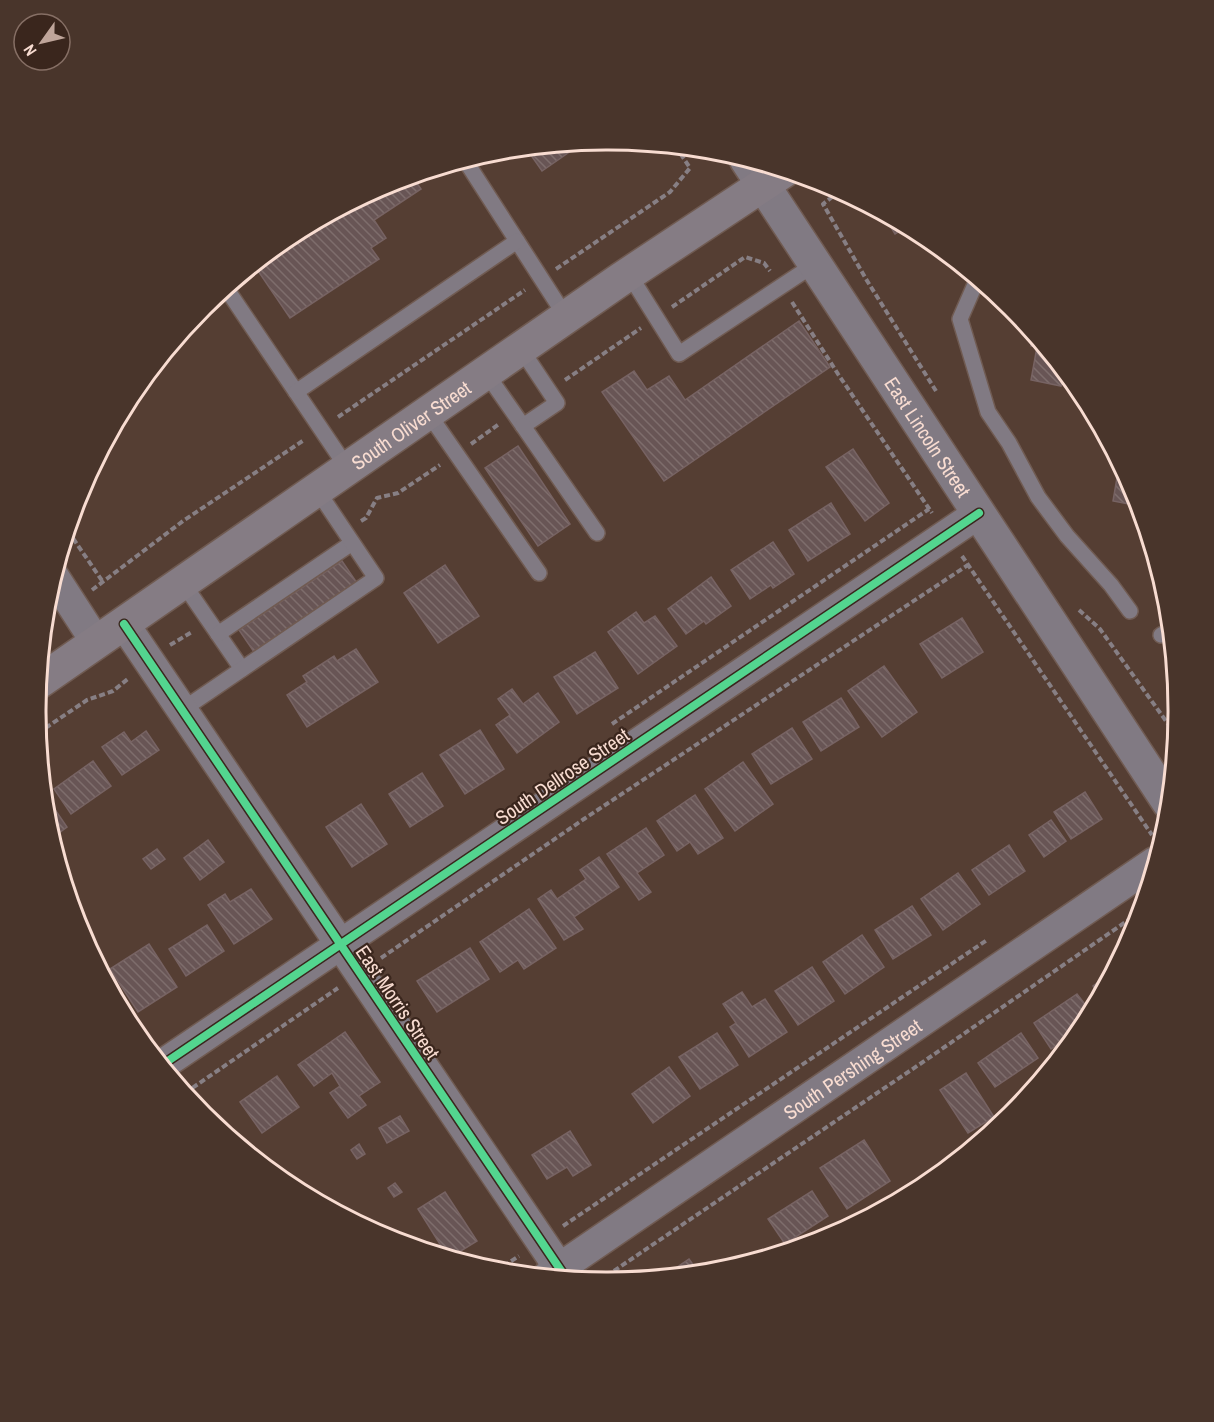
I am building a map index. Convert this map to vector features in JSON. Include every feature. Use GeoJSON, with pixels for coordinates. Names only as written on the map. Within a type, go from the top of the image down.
{"type":"FeatureCollection","features":[{"type":"Feature","properties":{"kind":"main road","name":"South Oliver Street"},"geometry":{"type":"LineString","coordinates":[[48,676],[629,274],[763,173]]}},
{"type":"Feature","properties":{"kind":"street","name":"East Lincoln Street"},"geometry":{"type":"LineString","coordinates":[[765,174],[815,264],[1162,792]]}},
{"type":"Feature","properties":{"kind":"street","name":"South Dellrose Street"},"geometry":{"type":"LineString","coordinates":[[169,1060],[980,513]]}},
{"type":"Feature","properties":{"kind":"street"},"geometry":{"type":"LineString","coordinates":[[61,587],[96,642]]}},
{"type":"Feature","properties":{"kind":"street","name":"East Morris Street"},"geometry":{"type":"LineString","coordinates":[[124,624],[540,1241],[555,1269]]}},
{"type":"Feature","properties":{"kind":"street","name":"South Pershing Street"},"geometry":{"type":"LineString","coordinates":[[564,1270],[1147,849]]}},
{"type":"Feature","properties":{"kind":"lane"},"geometry":{"type":"LineString","coordinates":[[470,168],[566,317]]}},
{"type":"Feature","properties":{"kind":"lane"},"geometry":{"type":"LineString","coordinates":[[296,392],[517,241]]}},
{"type":"Feature","properties":{"kind":"lane"},"geometry":{"type":"LineString","coordinates":[[629,274],[679,354],[815,264]]}},
{"type":"Feature","properties":{"kind":"lane"},"geometry":{"type":"LineString","coordinates":[[974,287],[960,319],[988,412],[1009,443],[1038,497],[1067,536],[1130,610]]}},
{"type":"Feature","properties":{"kind":"lane"},"geometry":{"type":"LineString","coordinates":[[231,296],[348,469]]}},
{"type":"Feature","properties":{"kind":"lane"},"geometry":{"type":"LineString","coordinates":[[519,420],[557,403],[521,348]]}},
{"type":"Feature","properties":{"kind":"lane"},"geometry":{"type":"LineString","coordinates":[[486,373],[597,533]]}},
{"type":"Feature","properties":{"kind":"lane"},"geometry":{"type":"LineString","coordinates":[[428,413],[539,573]]}},
{"type":"Feature","properties":{"kind":"lane"},"geometry":{"type":"LineString","coordinates":[[182,710],[242,669],[271,644],[343,596],[376,578],[317,490]]}},
{"type":"Feature","properties":{"kind":"lane"},"geometry":{"type":"LineString","coordinates":[[218,634],[252,616],[324,568],[349,537]]}},
{"type":"Feature","properties":{"kind":"lane"},"geometry":{"type":"LineString","coordinates":[[183,583],[242,669]]}},
{"type":"Feature","properties":{"kind":"path"},"geometry":{"type":"LineString","coordinates":[[54,617],[183,521],[669,192],[690,168],[682,155]]}},
{"type":"Feature","properties":{"kind":"path"},"geometry":{"type":"LineString","coordinates":[[831,198],[823,204],[866,279],[941,399]]}},
{"type":"Feature","properties":{"kind":"path"},"geometry":{"type":"LineString","coordinates":[[549,390],[745,257]]}},
{"type":"Feature","properties":{"kind":"path"},"geometry":{"type":"LineString","coordinates":[[349,537],[366,518],[377,498],[398,493],[457,453],[519,420]]}},
{"type":"Feature","properties":{"kind":"path"},"geometry":{"type":"LineString","coordinates":[[74,539],[102,582]]}},
{"type":"Feature","properties":{"kind":"path"},"geometry":{"type":"LineString","coordinates":[[193,1088],[584,819],[968,565]]}},
{"type":"Feature","properties":{"kind":"path"},"geometry":{"type":"LineString","coordinates":[[1074,606],[1100,629],[1167,723]]}},
{"type":"Feature","properties":{"kind":"path"},"geometry":{"type":"LineString","coordinates":[[47,728],[87,700],[113,691],[169,646],[209,620]]}},
{"type":"Feature","properties":{"kind":"path"},"geometry":{"type":"LineString","coordinates":[[1147,849],[1149,831]]}},
{"type":"Feature","properties":{"kind":"path"},"geometry":{"type":"LineString","coordinates":[[613,1272],[1126,921]]}},
{"type":"Feature","properties":{"kind":"path"},"geometry":{"type":"LineString","coordinates":[[508,1263],[992,937]]}},
{"type":"Feature","properties":{"kind":"building"},"geometry":{"type":"Polygon","coordinates":[[[569,152],[542,171],[531,155],[569,152]]]}},
{"type":"Feature","properties":{"kind":"building"},"geometry":{"type":"Polygon","coordinates":[[[417,184],[421,189],[374,220],[386,238],[371,248],[379,259],[290,318],[259,272],[296,245],[359,208],[417,184]]]}},
{"type":"Feature","properties":{"kind":"building"},"geometry":{"type":"Polygon","coordinates":[[[799,321],[830,367],[664,481],[602,392],[634,371],[647,390],[669,376],[685,400],[799,321]]]}},
{"type":"Feature","properties":{"kind":"building"},"geometry":{"type":"Polygon","coordinates":[[[1036,351],[1062,384],[1061,386],[1031,380],[1036,351]]]}},
{"type":"Feature","properties":{"kind":"building"},"geometry":{"type":"Polygon","coordinates":[[[518,446],[570,524],[538,546],[485,468],[518,446]]]}},
{"type":"Feature","properties":{"kind":"building"},"geometry":{"type":"Polygon","coordinates":[[[853,449],[889,503],[865,521],[826,467],[853,449]]]}},
{"type":"Feature","properties":{"kind":"building"},"geometry":{"type":"Polygon","coordinates":[[[1117,479],[1128,504],[1113,501],[1117,479]]]}},
{"type":"Feature","properties":{"kind":"building"},"geometry":{"type":"Polygon","coordinates":[[[831,503],[850,534],[808,561],[789,530],[831,503]]]}},
{"type":"Feature","properties":{"kind":"building"},"geometry":{"type":"Polygon","coordinates":[[[773,542],[794,574],[750,599],[731,570],[773,542]]]}},
{"type":"Feature","properties":{"kind":"building"},"geometry":{"type":"Polygon","coordinates":[[[342,561],[357,583],[254,652],[239,630],[342,561]]]}},
{"type":"Feature","properties":{"kind":"building"},"geometry":{"type":"Polygon","coordinates":[[[445,565],[479,616],[438,643],[404,593],[445,565]]]}},
{"type":"Feature","properties":{"kind":"building"},"geometry":{"type":"Polygon","coordinates":[[[711,577],[731,606],[706,624],[704,621],[686,634],[668,609],[711,577]]]}},
{"type":"Feature","properties":{"kind":"building"},"geometry":{"type":"Polygon","coordinates":[[[636,612],[644,623],[655,616],[677,646],[638,674],[608,632],[636,612]]]}},
{"type":"Feature","properties":{"kind":"building"},"geometry":{"type":"Polygon","coordinates":[[[962,618],[983,652],[942,678],[920,644],[962,618]]]}},
{"type":"Feature","properties":{"kind":"building"},"geometry":{"type":"Polygon","coordinates":[[[356,649],[378,682],[307,727],[287,695],[307,682],[303,676],[334,656],[337,661],[356,649]]]}},
{"type":"Feature","properties":{"kind":"building"},"geometry":{"type":"Polygon","coordinates":[[[595,652],[618,688],[577,714],[554,677],[595,652]]]}},
{"type":"Feature","properties":{"kind":"building"},"geometry":{"type":"Polygon","coordinates":[[[884,666],[917,712],[882,737],[848,691],[884,666]]]}},
{"type":"Feature","properties":{"kind":"building"},"geometry":{"type":"Polygon","coordinates":[[[512,689],[523,704],[538,693],[559,722],[517,753],[496,725],[510,715],[498,699],[512,689]]]}},
{"type":"Feature","properties":{"kind":"building"},"geometry":{"type":"Polygon","coordinates":[[[841,698],[859,727],[821,751],[803,722],[841,698]]]}},
{"type":"Feature","properties":{"kind":"building"},"geometry":{"type":"Polygon","coordinates":[[[792,728],[812,759],[771,784],[752,754],[792,728]]]}},
{"type":"Feature","properties":{"kind":"building"},"geometry":{"type":"Polygon","coordinates":[[[480,730],[504,769],[465,794],[440,755],[480,730]]]}},
{"type":"Feature","properties":{"kind":"building"},"geometry":{"type":"Polygon","coordinates":[[[146,731],[159,750],[122,775],[102,747],[124,732],[131,742],[146,731]]]}},
{"type":"Feature","properties":{"kind":"building"},"geometry":{"type":"Polygon","coordinates":[[[93,761],[111,786],[71,814],[54,789],[93,761]]]}},
{"type":"Feature","properties":{"kind":"building"},"geometry":{"type":"Polygon","coordinates":[[[743,762],[773,804],[735,831],[705,789],[743,762]]]}},
{"type":"Feature","properties":{"kind":"building"},"geometry":{"type":"Polygon","coordinates":[[[422,773],[443,806],[410,827],[389,794],[422,773]]]}},
{"type":"Feature","properties":{"kind":"building"},"geometry":{"type":"Polygon","coordinates":[[[1085,792],[1102,819],[1071,839],[1054,812],[1085,792]]]}},
{"type":"Feature","properties":{"kind":"building"},"geometry":{"type":"Polygon","coordinates":[[[695,795],[723,838],[698,854],[690,842],[677,851],[657,821],[695,795]]]}},
{"type":"Feature","properties":{"kind":"building"},"geometry":{"type":"Polygon","coordinates":[[[361,804],[387,844],[352,867],[326,827],[361,804]]]}},
{"type":"Feature","properties":{"kind":"building"},"geometry":{"type":"Polygon","coordinates":[[[55,810],[67,827],[60,832],[55,810]]]}},
{"type":"Feature","properties":{"kind":"building"},"geometry":{"type":"Polygon","coordinates":[[[1051,820],[1066,841],[1044,857],[1029,835],[1051,820]]]}},
{"type":"Feature","properties":{"kind":"building"},"geometry":{"type":"Polygon","coordinates":[[[646,828],[664,855],[637,873],[651,892],[639,900],[607,854],[646,828]]]}},
{"type":"Feature","properties":{"kind":"building"},"geometry":{"type":"Polygon","coordinates":[[[208,840],[224,862],[200,880],[184,858],[208,840]]]}},
{"type":"Feature","properties":{"kind":"building"},"geometry":{"type":"Polygon","coordinates":[[[1009,845],[1025,871],[989,895],[972,870],[1009,845]]]}},
{"type":"Feature","properties":{"kind":"building"},"geometry":{"type":"Polygon","coordinates":[[[157,849],[165,859],[151,869],[143,859],[157,849]]]}},
{"type":"Feature","properties":{"kind":"building"},"geometry":{"type":"Polygon","coordinates":[[[599,857],[619,887],[574,917],[583,929],[564,940],[538,899],[551,890],[557,899],[586,879],[580,870],[599,857]]]}},
{"type":"Feature","properties":{"kind":"building"},"geometry":{"type":"Polygon","coordinates":[[[958,873],[980,904],[943,930],[921,899],[958,873]]]}},
{"type":"Feature","properties":{"kind":"building"},"geometry":{"type":"Polygon","coordinates":[[[251,889],[272,919],[234,944],[208,905],[225,894],[230,902],[251,889]]]}},
{"type":"Feature","properties":{"kind":"building"},"geometry":{"type":"Polygon","coordinates":[[[912,906],[931,935],[893,959],[875,930],[912,906]]]}},
{"type":"Feature","properties":{"kind":"building"},"geometry":{"type":"Polygon","coordinates":[[[529,909],[556,948],[524,969],[518,960],[500,972],[480,942],[529,909]]]}},
{"type":"Feature","properties":{"kind":"building"},"geometry":{"type":"Polygon","coordinates":[[[207,925],[224,951],[186,976],[169,949],[207,925]]]}},
{"type":"Feature","properties":{"kind":"building"},"geometry":{"type":"Polygon","coordinates":[[[862,935],[884,967],[845,994],[823,962],[862,935]]]}},
{"type":"Feature","properties":{"kind":"building"},"geometry":{"type":"Polygon","coordinates":[[[149,944],[177,987],[138,1012],[110,969],[149,944]]]}},
{"type":"Feature","properties":{"kind":"building"},"geometry":{"type":"Polygon","coordinates":[[[470,948],[489,979],[437,1012],[417,981],[470,948]]]}},
{"type":"Feature","properties":{"kind":"building"},"geometry":{"type":"Polygon","coordinates":[[[812,967],[834,1001],[798,1025],[775,991],[812,967]]]}},
{"type":"Feature","properties":{"kind":"building"},"geometry":{"type":"Polygon","coordinates":[[[742,992],[752,1007],[765,999],[787,1032],[749,1057],[730,1027],[736,1023],[723,1004],[742,992]]]}},
{"type":"Feature","properties":{"kind":"building"},"geometry":{"type":"Polygon","coordinates":[[[1077,994],[1084,1003],[1057,1045],[1051,1049],[1034,1023],[1077,994]]]}},
{"type":"Feature","properties":{"kind":"building"},"geometry":{"type":"Polygon","coordinates":[[[345,1032],[380,1082],[359,1096],[366,1105],[348,1118],[330,1093],[340,1086],[332,1073],[314,1086],[298,1065],[345,1032]]]}},
{"type":"Feature","properties":{"kind":"building"},"geometry":{"type":"Polygon","coordinates":[[[717,1033],[738,1065],[700,1089],[679,1057],[717,1033]]]}},
{"type":"Feature","properties":{"kind":"building"},"geometry":{"type":"Polygon","coordinates":[[[1021,1033],[1038,1058],[995,1087],[978,1063],[1021,1033]]]}},
{"type":"Feature","properties":{"kind":"building"},"geometry":{"type":"Polygon","coordinates":[[[669,1067],[690,1096],[653,1123],[632,1094],[669,1067]]]}},
{"type":"Feature","properties":{"kind":"building"},"geometry":{"type":"Polygon","coordinates":[[[966,1073],[993,1116],[968,1133],[940,1090],[966,1073]]]}},
{"type":"Feature","properties":{"kind":"building"},"geometry":{"type":"Polygon","coordinates":[[[277,1076],[299,1107],[262,1133],[240,1102],[277,1076]]]}},
{"type":"Feature","properties":{"kind":"building"},"geometry":{"type":"Polygon","coordinates":[[[400,1116],[409,1131],[387,1143],[379,1128],[400,1116]]]}},
{"type":"Feature","properties":{"kind":"building"},"geometry":{"type":"Polygon","coordinates":[[[570,1131],[591,1165],[573,1176],[567,1167],[547,1179],[532,1155],[570,1131]]]}},
{"type":"Feature","properties":{"kind":"building"},"geometry":{"type":"Polygon","coordinates":[[[864,1140],[890,1181],[847,1209],[820,1168],[864,1140]]]}},
{"type":"Feature","properties":{"kind":"building"},"geometry":{"type":"Polygon","coordinates":[[[359,1144],[365,1154],[357,1159],[351,1150],[359,1144]]]}},
{"type":"Feature","properties":{"kind":"building"},"geometry":{"type":"Polygon","coordinates":[[[395,1183],[402,1192],[394,1197],[388,1188],[395,1183]]]}},
{"type":"Feature","properties":{"kind":"building"},"geometry":{"type":"Polygon","coordinates":[[[812,1191],[828,1216],[784,1243],[768,1219],[812,1191]]]}},
{"type":"Feature","properties":{"kind":"building"},"geometry":{"type":"Polygon","coordinates":[[[445,1192],[477,1241],[460,1251],[441,1246],[418,1209],[445,1192]]]}},
{"type":"Feature","properties":{"kind":"building"},"geometry":{"type":"Polygon","coordinates":[[[689,1259],[693,1265],[680,1267],[677,1267],[689,1259]]]}},
{"type":"Feature","properties":{"kind":"cycle path"},"geometry":{"type":"LineString","coordinates":[[169,1060],[979,513]]}},
{"type":"Feature","properties":{"kind":"cycle path"},"geometry":{"type":"LineString","coordinates":[[124,624],[560,1269]]}}]}
